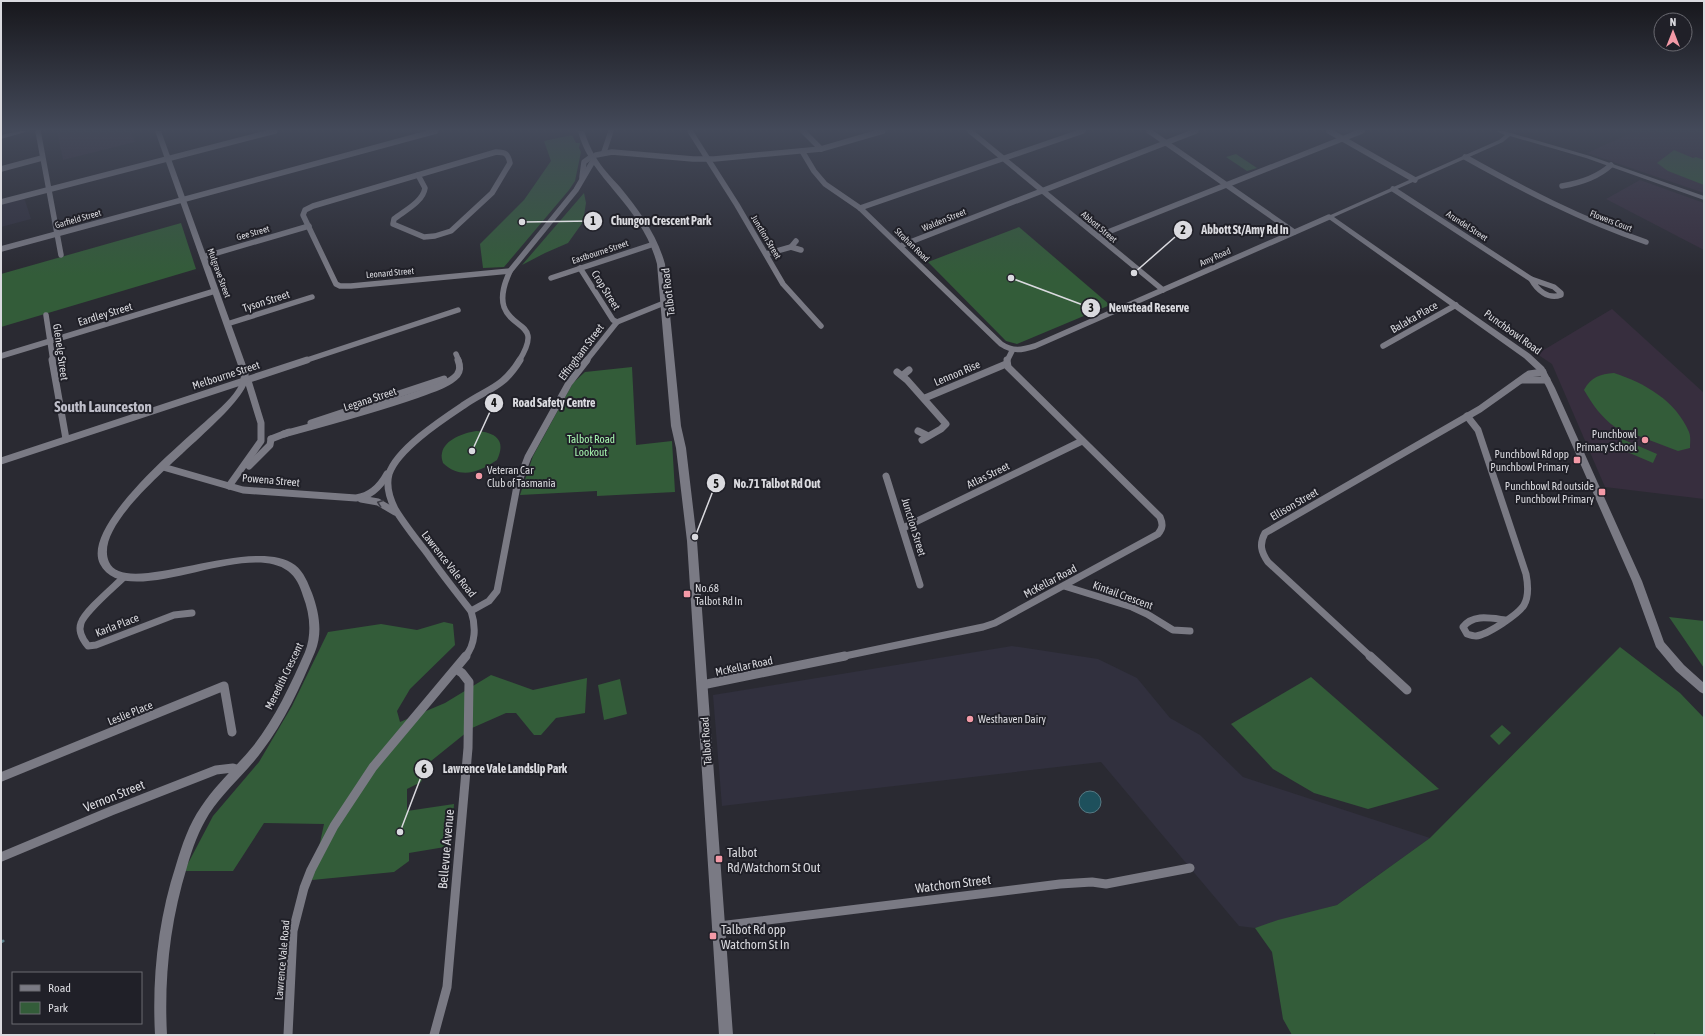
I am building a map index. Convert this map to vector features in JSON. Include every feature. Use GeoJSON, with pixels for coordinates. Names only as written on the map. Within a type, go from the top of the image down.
{"type":"FeatureCollection","features":[{"type":"Feature","properties":{"kind":"main road","name":"Talbot Road"},"geometry":{"type":"LineString","coordinates":[[611,179],[654,244],[661,264],[676,426],[681,448],[692,541],[726,1035]]}},
{"type":"Feature","properties":{"kind":"main road","name":"Talbot Road"},"geometry":{"type":"LineString","coordinates":[[615,179],[651,231],[659,244],[664,257],[681,415],[681,448]]}},
{"type":"Feature","properties":{"kind":"street"},"geometry":{"type":"LineString","coordinates":[[46,179],[61,255]]}},
{"type":"Feature","properties":{"kind":"street"},"geometry":{"type":"LineString","coordinates":[[1,202],[88,179]]}},
{"type":"Feature","properties":{"kind":"street","name":"Mulgrave Street"},"geometry":{"type":"LineString","coordinates":[[176,179],[245,379],[249,384],[261,423],[271,439]]}},
{"type":"Feature","properties":{"kind":"street","name":"Garfield Street"},"geometry":{"type":"LineString","coordinates":[[1,249],[252,179]]}},
{"type":"Feature","properties":{"kind":"street","name":"Leonard Street"},"geometry":{"type":"LineString","coordinates":[[404,179],[308,208],[303,214],[334,281],[340,286],[510,271]]}},
{"type":"Feature","properties":{"kind":"street"},"geometry":{"type":"LineString","coordinates":[[420,179],[424,186],[424,191],[418,200],[394,219],[393,224],[420,237],[435,236],[454,229],[492,193],[501,179]]}},
{"type":"Feature","properties":{"kind":"street"},"geometry":{"type":"LineString","coordinates":[[390,469],[400,455],[415,441],[465,404],[500,384],[517,366],[526,346],[528,334],[520,324],[506,312],[503,305],[504,288],[510,271],[576,190],[582,179]]}},
{"type":"Feature","properties":{"kind":"street","name":"Junction Street"},"geometry":{"type":"LineString","coordinates":[[720,179],[783,284],[822,326]]}},
{"type":"Feature","properties":{"kind":"street","name":"Strahan Road"},"geometry":{"type":"LineString","coordinates":[[821,179],[825,184],[860,208],[1001,344],[1012,351]]}},
{"type":"Feature","properties":{"kind":"street"},"geometry":{"type":"LineString","coordinates":[[860,208],[943,179]]}},
{"type":"Feature","properties":{"kind":"street","name":"Abbott Street"},"geometry":{"type":"LineString","coordinates":[[1030,179],[1163,290]]}},
{"type":"Feature","properties":{"kind":"street","name":"Walden Street"},"geometry":{"type":"LineString","coordinates":[[900,246],[1071,179]]}},
{"type":"Feature","properties":{"kind":"street"},"geometry":{"type":"LineString","coordinates":[[1218,179],[1294,232]]}},
{"type":"Feature","properties":{"kind":"street"},"geometry":{"type":"LineString","coordinates":[[1098,236],[1240,179]]}},
{"type":"Feature","properties":{"kind":"street","name":"Flowers Court"},"geometry":{"type":"LineString","coordinates":[[1506,179],[1562,210],[1615,232],[1646,242]]}},
{"type":"Feature","properties":{"kind":"street"},"geometry":{"type":"LineString","coordinates":[[1562,186],[1576,184],[1588,179]]}},
{"type":"Feature","properties":{"kind":"street"},"geometry":{"type":"LineString","coordinates":[[1651,179],[1704,198]]}},
{"type":"Feature","properties":{"kind":"street","name":"Amy Road"},"geometry":{"type":"LineString","coordinates":[[1012,351],[1022,351],[1031,348],[1415,180]]}},
{"type":"Feature","properties":{"kind":"street","name":"Arundel Street"},"geometry":{"type":"LineString","coordinates":[[1393,189],[1531,279],[1558,289],[1561,295],[1558,297],[1548,296],[1533,283],[1531,279]]}},
{"type":"Feature","properties":{"kind":"street","name":"Punchbowl Road"},"geometry":{"type":"LineString","coordinates":[[1329,217],[1536,362],[1547,380],[1637,581],[1660,644],[1680,668],[1704,689]]}},
{"type":"Feature","properties":{"kind":"street","name":"Gee Street"},"geometry":{"type":"LineString","coordinates":[[203,257],[309,226]]}},
{"type":"Feature","properties":{"kind":"street"},"geometry":{"type":"LineString","coordinates":[[791,247],[796,241]]}},
{"type":"Feature","properties":{"kind":"street","name":"Eastbourne Street"},"geometry":{"type":"LineString","coordinates":[[551,278],[654,244]]}},
{"type":"Feature","properties":{"kind":"street"},"geometry":{"type":"LineString","coordinates":[[766,254],[791,247],[801,250]]}},
{"type":"Feature","properties":{"kind":"street","name":"Crop Street"},"geometry":{"type":"LineString","coordinates":[[580,268],[613,320],[617,322]]}},
{"type":"Feature","properties":{"kind":"street","name":"Eardley Street"},"geometry":{"type":"LineString","coordinates":[[1,356],[215,291]]}},
{"type":"Feature","properties":{"kind":"street","name":"Tyson Street"},"geometry":{"type":"LineString","coordinates":[[227,324],[312,297]]}},
{"type":"Feature","properties":{"kind":"street","name":"Effingham Street"},"geometry":{"type":"LineString","coordinates":[[471,611],[489,601],[497,591],[514,499],[528,457],[569,383],[617,322],[664,303]]}},
{"type":"Feature","properties":{"kind":"street","name":"Balaka Place"},"geometry":{"type":"LineString","coordinates":[[1383,346],[1456,305]]}},
{"type":"Feature","properties":{"kind":"street","name":"Melbourne Street"},"geometry":{"type":"LineString","coordinates":[[1,461],[245,379],[458,310]]}},
{"type":"Feature","properties":{"kind":"street","name":"Glenelg Street"},"geometry":{"type":"LineString","coordinates":[[46,314],[49,342],[66,439]]}},
{"type":"Feature","properties":{"kind":"street"},"geometry":{"type":"LineString","coordinates":[[1006,364],[1012,351]]}},
{"type":"Feature","properties":{"kind":"street","name":"Legana Street"},"geometry":{"type":"LineString","coordinates":[[271,439],[284,434],[339,420],[421,393],[451,380],[458,372],[460,365],[456,354]]}},
{"type":"Feature","properties":{"kind":"street","name":"Lennon Rise"},"geometry":{"type":"LineString","coordinates":[[918,431],[924,438],[943,428],[946,424],[925,398],[1006,364]]}},
{"type":"Feature","properties":{"kind":"street","name":"McKellar Road"},"geometry":{"type":"LineString","coordinates":[[702,685],[972,631],[995,623],[1158,534],[1163,529],[1163,524],[1160,517],[1011,371],[1006,364]]}},
{"type":"Feature","properties":{"kind":"street"},"geometry":{"type":"LineString","coordinates":[[910,370],[900,373],[925,398]]}},
{"type":"Feature","properties":{"kind":"street","name":"Ellison Street"},"geometry":{"type":"LineString","coordinates":[[1407,690],[1268,562],[1262,554],[1260,546],[1261,540],[1265,533],[1467,416],[1532,372],[1543,372]]}},
{"type":"Feature","properties":{"kind":"street"},"geometry":{"type":"LineString","coordinates":[[124,577],[113,572],[105,564],[101,553],[103,542],[109,528],[124,506],[224,409],[245,379]]}},
{"type":"Feature","properties":{"kind":"street"},"geometry":{"type":"LineString","coordinates":[[1522,380],[1547,380]]}},
{"type":"Feature","properties":{"kind":"street"},"geometry":{"type":"LineString","coordinates":[[1467,416],[1478,430],[1527,582],[1528,593],[1522,609],[1518,614],[1500,624],[1477,636],[1467,634],[1463,627],[1464,624],[1475,618],[1505,620]]}},
{"type":"Feature","properties":{"kind":"street","name":"Mulgrave Street"},"geometry":{"type":"LineString","coordinates":[[229,486],[261,442],[261,423]]}},
{"type":"Feature","properties":{"kind":"street"},"geometry":{"type":"LineString","coordinates":[[229,486],[270,445],[271,439]]}},
{"type":"Feature","properties":{"kind":"street","name":"Atlas Street"},"geometry":{"type":"LineString","coordinates":[[903,528],[1082,441]]}},
{"type":"Feature","properties":{"kind":"street","name":"Powena Street"},"geometry":{"type":"LineString","coordinates":[[163,467],[243,490],[356,498],[384,504],[400,516]]}},
{"type":"Feature","properties":{"kind":"street","name":"Powena Street"},"geometry":{"type":"LineString","coordinates":[[356,498],[364,497],[372,493],[382,483],[390,469]]}},
{"type":"Feature","properties":{"kind":"street","name":"Lawrence Vale Road"},"geometry":{"type":"LineString","coordinates":[[288,1035],[293,931],[302,895],[311,870],[334,826],[373,767],[402,730],[456,669],[467,654],[473,640],[474,621],[471,611],[414,538],[391,500],[388,488],[390,469]]}},
{"type":"Feature","properties":{"kind":"street","name":"Junction Street"},"geometry":{"type":"LineString","coordinates":[[886,476],[920,586]]}},
{"type":"Feature","properties":{"kind":"street","name":"Meredith Crescent"},"geometry":{"type":"LineString","coordinates":[[124,577],[153,577],[234,561],[261,559],[281,562],[295,570],[301,578],[310,601],[314,634],[312,648],[285,703],[264,741],[223,787],[202,815],[188,846],[176,882],[162,950],[159,1017],[160,1035]]}},
{"type":"Feature","properties":{"kind":"street","name":"Karla Place"},"geometry":{"type":"LineString","coordinates":[[124,577],[89,611],[82,620],[80,625],[82,640],[88,646],[96,645],[174,615],[192,613]]}},
{"type":"Feature","properties":{"kind":"street","name":"Kintail Crescent"},"geometry":{"type":"LineString","coordinates":[[1064,586],[1147,614],[1173,633],[1190,631]]}},
{"type":"Feature","properties":{"kind":"street","name":"Bellevue Avenue"},"geometry":{"type":"LineString","coordinates":[[434,1035],[447,987],[468,748],[469,682],[462,673],[456,669]]}},
{"type":"Feature","properties":{"kind":"street","name":"Leslie Place"},"geometry":{"type":"LineString","coordinates":[[1,777],[224,686],[232,732]]}},
{"type":"Feature","properties":{"kind":"street","name":"Vernon Street"},"geometry":{"type":"LineString","coordinates":[[1,856],[216,770],[233,768],[239,770]]}},
{"type":"Feature","properties":{"kind":"street","name":"Watchorn Street"},"geometry":{"type":"LineString","coordinates":[[719,926],[1077,882],[1106,884],[1190,868]]}},
{"type":"Feature","properties":{"kind":"shaded area"},"geometry":{"type":"Polygon","coordinates":[[[1664,179],[1704,179],[1704,193],[1664,179]]]}},
{"type":"Feature","properties":{"kind":"shaded area"},"geometry":{"type":"Polygon","coordinates":[[[1640,180],[1704,203],[1704,250],[1606,199],[1640,180]]]}},
{"type":"Feature","properties":{"kind":"shaded area"},"geometry":{"type":"Polygon","coordinates":[[[23,194],[31,219],[1,227],[1,200],[23,194]]]}},
{"type":"Feature","properties":{"kind":"shaded area","name":"Punchbowl Primary School"},"geometry":{"type":"Polygon","coordinates":[[[1612,309],[1704,393],[1704,499],[1605,487],[1552,364],[1537,354],[1612,309]]]}},
{"type":"Feature","properties":{"kind":"shaded area"},"geometry":{"type":"Polygon","coordinates":[[[1012,646],[1098,659],[1137,678],[1170,718],[1200,735],[1243,777],[1430,838],[1337,905],[1255,928],[1239,926],[1101,762],[722,806],[713,695],[1012,646]]]}},
{"type":"Feature","properties":{"kind":"green space"},"geometry":{"type":"Polygon","coordinates":[[[538,179],[575,179],[569,190],[504,267],[483,268],[480,244],[524,200],[538,179]]]}},
{"type":"Feature","properties":{"kind":"green space"},"geometry":{"type":"Polygon","coordinates":[[[1689,179],[1704,179],[1704,185],[1689,179]]]}},
{"type":"Feature","properties":{"kind":"green space"},"geometry":{"type":"Polygon","coordinates":[[[584,193],[586,203],[583,222],[568,243],[522,265],[584,193]]]}},
{"type":"Feature","properties":{"kind":"green space"},"geometry":{"type":"Polygon","coordinates":[[[181,223],[196,269],[1,327],[1,274],[181,223]]]}},
{"type":"Feature","properties":{"kind":"green space"},"geometry":{"type":"Polygon","coordinates":[[[1019,227],[1110,305],[1017,344],[1006,341],[928,262],[1019,227]]]}},
{"type":"Feature","properties":{"kind":"green space","name":"Talbot Road Lookout"},"geometry":{"type":"Polygon","coordinates":[[[632,367],[636,445],[672,441],[675,492],[597,496],[597,491],[520,495],[533,456],[573,383],[585,372],[632,367]]]}},
{"type":"Feature","properties":{"kind":"green space"},"geometry":{"type":"Polygon","coordinates":[[[1614,373],[1637,382],[1668,402],[1683,421],[1689,432],[1690,448],[1678,451],[1615,427],[1601,415],[1584,390],[1596,377],[1614,373]]]}},
{"type":"Feature","properties":{"kind":"green space"},"geometry":{"type":"Polygon","coordinates":[[[476,431],[494,435],[500,442],[500,453],[497,460],[477,471],[463,473],[450,468],[443,463],[442,454],[444,448],[451,440],[466,433],[476,431]]]}},
{"type":"Feature","properties":{"kind":"green space"},"geometry":{"type":"Polygon","coordinates":[[[1622,439],[1657,454],[1653,463],[1618,448],[1622,439]]]}},
{"type":"Feature","properties":{"kind":"green space"},"geometry":{"type":"Polygon","coordinates":[[[1669,617],[1704,621],[1704,668],[1669,617]]]}},
{"type":"Feature","properties":{"kind":"green space"},"geometry":{"type":"Polygon","coordinates":[[[444,622],[453,624],[455,645],[410,689],[397,711],[400,722],[445,703],[491,675],[533,690],[587,678],[585,713],[556,718],[541,735],[534,735],[516,713],[506,713],[472,728],[431,761],[421,782],[407,789],[407,811],[454,804],[451,846],[409,853],[409,861],[394,872],[312,880],[324,824],[264,823],[233,871],[184,871],[213,816],[259,762],[292,706],[328,632],[381,624],[417,630],[444,622]]]}},
{"type":"Feature","properties":{"kind":"green space"},"geometry":{"type":"Polygon","coordinates":[[[1620,647],[1680,693],[1704,718],[1704,1035],[1657,1035],[1654,1033],[1654,1035],[1292,1035],[1283,1019],[1272,952],[1255,928],[1278,920],[1337,905],[1430,838],[1620,647]]]}},
{"type":"Feature","properties":{"kind":"green space"},"geometry":{"type":"Polygon","coordinates":[[[1311,677],[1439,789],[1368,809],[1314,793],[1273,769],[1231,724],[1311,677]]]}},
{"type":"Feature","properties":{"kind":"green space"},"geometry":{"type":"Polygon","coordinates":[[[620,679],[627,714],[604,720],[598,685],[620,679]]]}},
{"type":"Feature","properties":{"kind":"green space"},"geometry":{"type":"Polygon","coordinates":[[[1502,725],[1511,733],[1499,745],[1490,736],[1502,725]]]}},
{"type":"Feature","properties":{"kind":"water"},"geometry":{"type":"Polygon","coordinates":[[[1090,791],[1098,794],[1101,802],[1098,810],[1090,813],[1082,810],[1079,802],[1082,794],[1090,791]]]}},
{"type":"Feature","properties":{"kind":"place","name":"Chungon Crescent Park"},"geometry":{"type":"Point","coordinates":[522,222]}},
{"type":"Feature","properties":{"kind":"place","name":"Abbott St/Amy Rd In"},"geometry":{"type":"Point","coordinates":[1134,273]}},
{"type":"Feature","properties":{"kind":"place","name":"Newstead Reserve"},"geometry":{"type":"Point","coordinates":[1011,278]}},
{"type":"Feature","properties":{"kind":"place","name":"Punchbowl Primary School"},"geometry":{"type":"Point","coordinates":[1645,440]}},
{"type":"Feature","properties":{"kind":"place","name":"Road Safety Centre"},"geometry":{"type":"Point","coordinates":[472,451]}},
{"type":"Feature","properties":{"kind":"place","name":"Punchbowl Rd opp Punchbowl Primary"},"geometry":{"type":"Point","coordinates":[1577,460]}},
{"type":"Feature","properties":{"kind":"place","name":"Veteran Car Club of Tasmania"},"geometry":{"type":"Point","coordinates":[479,476]}},
{"type":"Feature","properties":{"kind":"place","name":"Punchbowl Rd outside Punchbowl Primary"},"geometry":{"type":"Point","coordinates":[1602,492]}},
{"type":"Feature","properties":{"kind":"place","name":"No.71 Talbot Rd Out"},"geometry":{"type":"Point","coordinates":[695,537]}},
{"type":"Feature","properties":{"kind":"place","name":"No.68 Talbot Rd In"},"geometry":{"type":"Point","coordinates":[687,594]}},
{"type":"Feature","properties":{"kind":"place","name":"Westhaven Dairy"},"geometry":{"type":"Point","coordinates":[970,719]}},
{"type":"Feature","properties":{"kind":"place","name":"Lawrence Vale Landslip Park"},"geometry":{"type":"Point","coordinates":[400,832]}},
{"type":"Feature","properties":{"kind":"place","name":"Talbot Rd/Watchorn St Out"},"geometry":{"type":"Point","coordinates":[719,859]}},
{"type":"Feature","properties":{"kind":"place","name":"Talbot Rd opp Watchorn St In"},"geometry":{"type":"Point","coordinates":[713,936]}},
{"type":"Feature","properties":{"kind":"district","name":"South Launceston"},"geometry":{"type":"Point","coordinates":[103,406]}}]}
